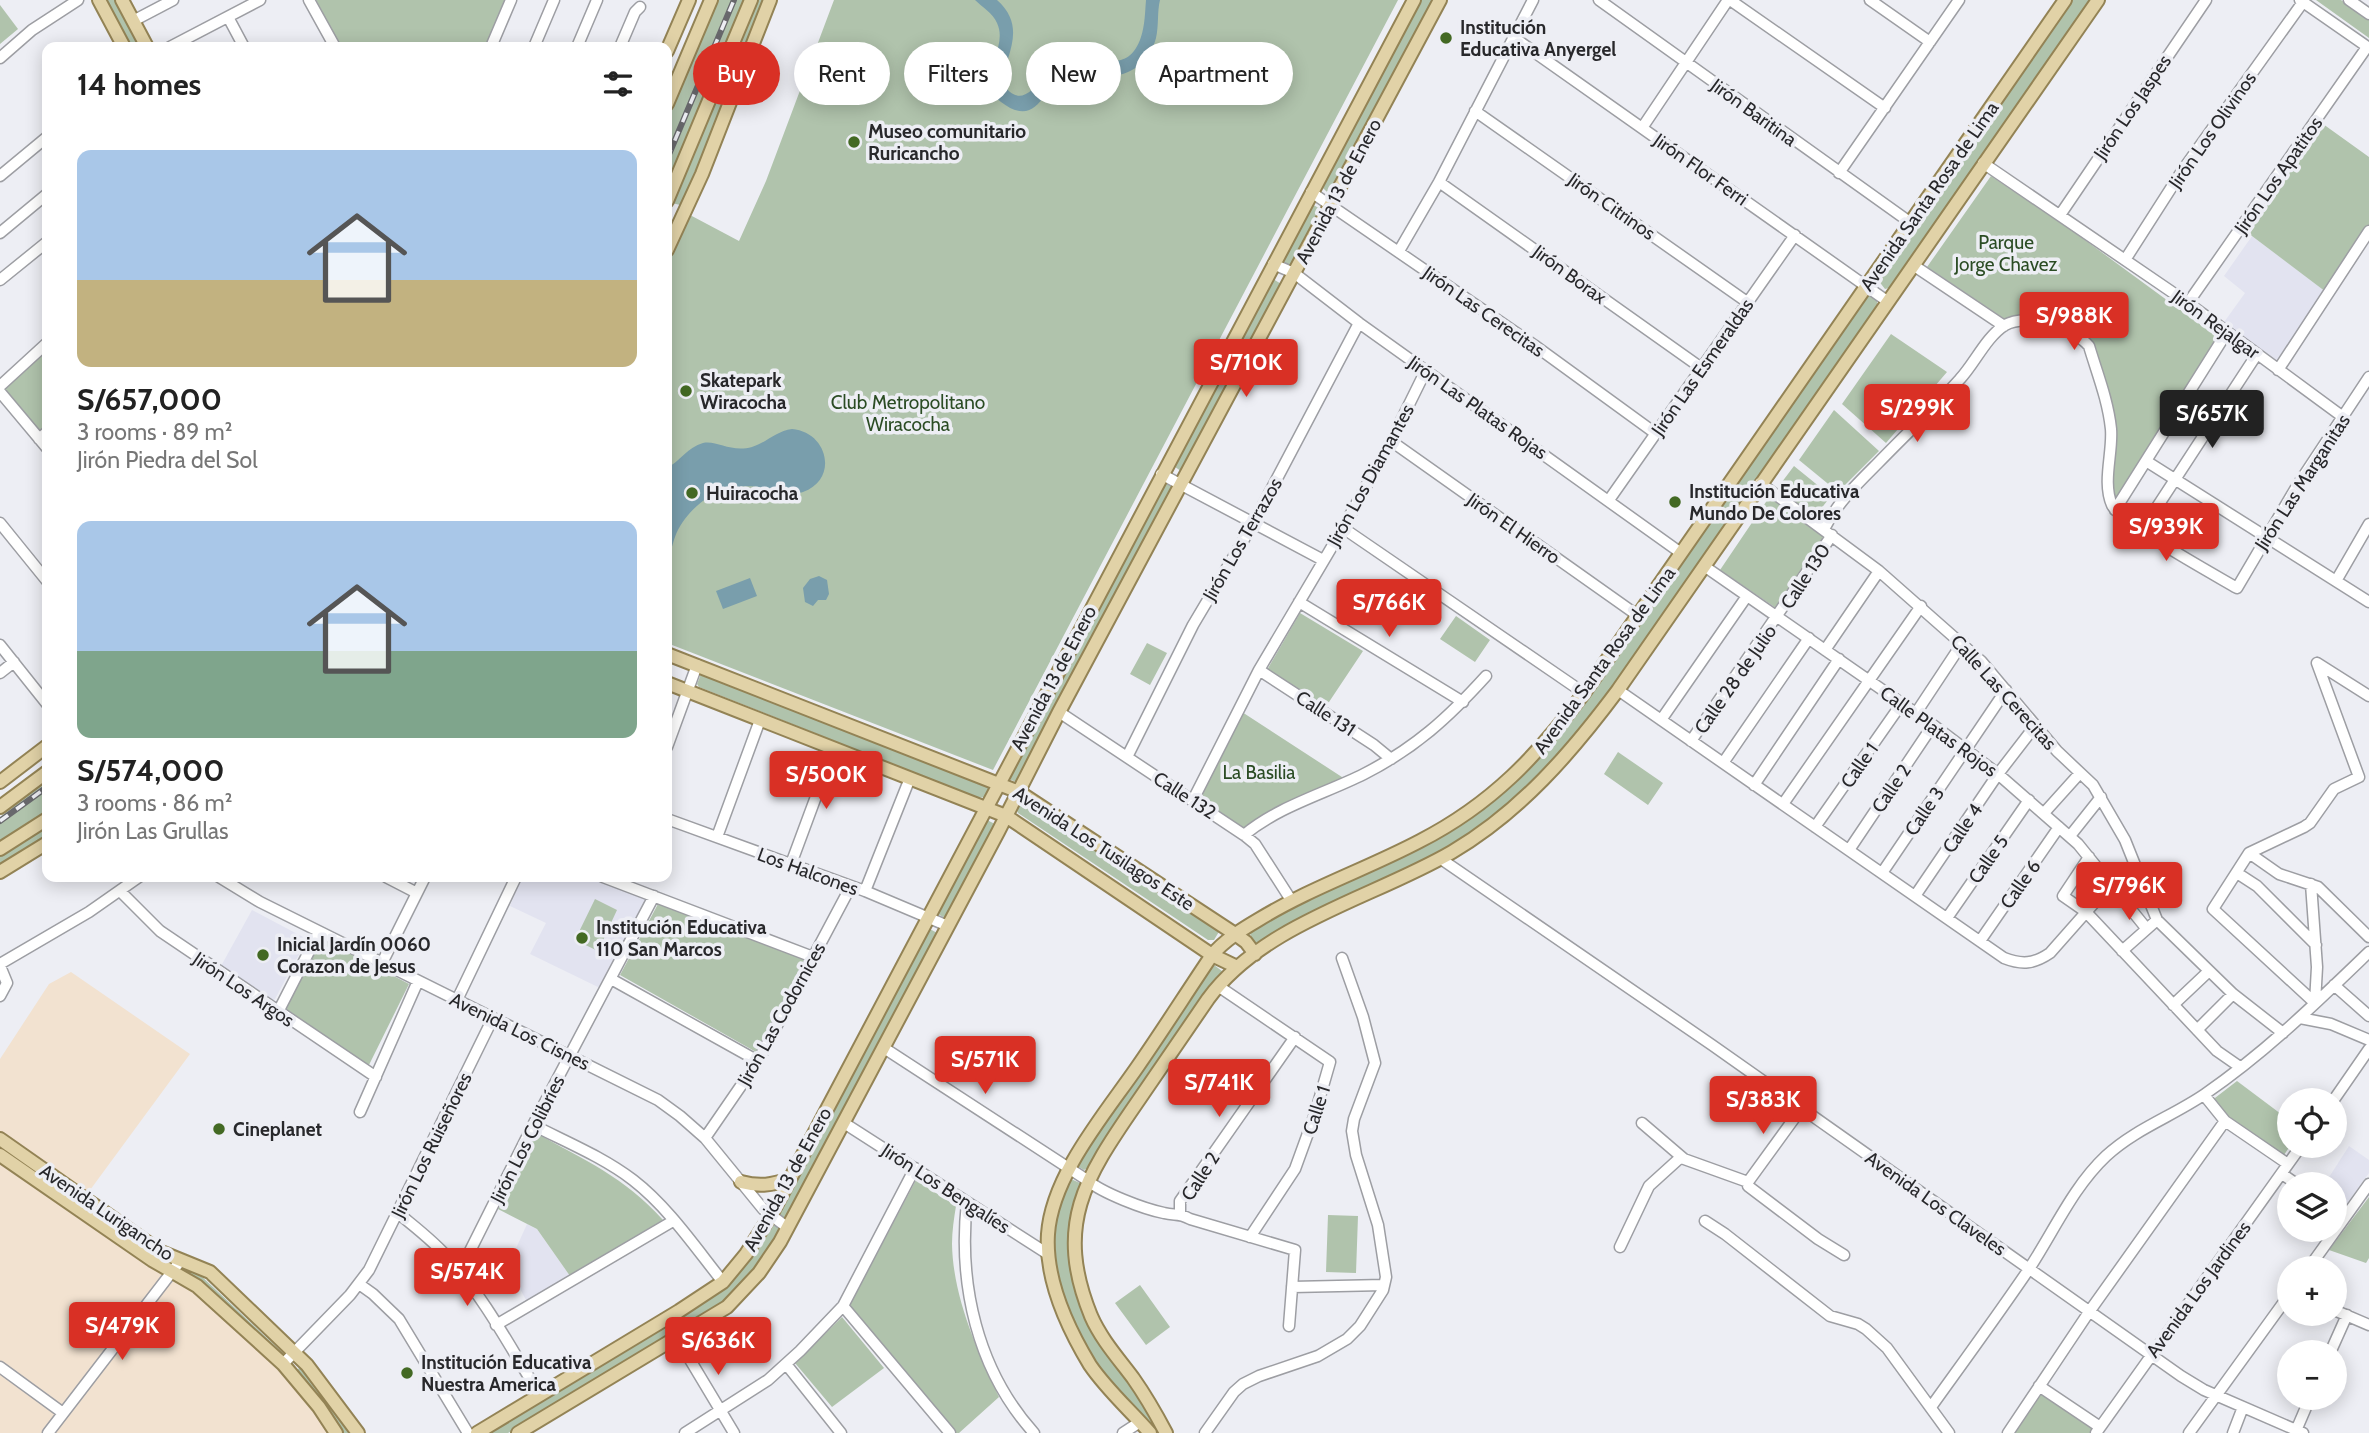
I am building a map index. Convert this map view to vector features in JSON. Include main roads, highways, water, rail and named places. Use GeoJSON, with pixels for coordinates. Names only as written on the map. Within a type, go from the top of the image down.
{"type":"FeatureCollection","features":[{"type":"Feature","properties":{"kind":"main road"},"geometry":{"type":"LineString","coordinates":[[99,0],[121,42]]}},
{"type":"Feature","properties":{"kind":"main road"},"geometry":{"type":"LineString","coordinates":[[122,0],[144,42]]}},
{"type":"Feature","properties":{"kind":"main road"},"geometry":{"type":"LineString","coordinates":[[671,42],[689,0]]}},
{"type":"Feature","properties":{"kind":"main road"},"geometry":{"type":"LineString","coordinates":[[672,92],[711,0]]}},
{"type":"Feature","properties":{"kind":"main road"},"geometry":{"type":"LineString","coordinates":[[672,189],[751,0]]}},
{"type":"Feature","properties":{"kind":"main road"},"geometry":{"type":"LineString","coordinates":[[672,239],[702,174],[771,0]]}},
{"type":"Feature","properties":{"kind":"main road","name":"Avenida 13 de Enero"},"geometry":{"type":"LineString","coordinates":[[477,1433],[723,1282],[746,1254],[771,1215],[1413,0]]}},
{"type":"Feature","properties":{"kind":"main road","name":"Avenida 13 de Enero"},"geometry":{"type":"LineString","coordinates":[[518,1433],[727,1307],[745,1291],[759,1273],[788,1228],[844,1123],[890,1051],[948,926],[1059,712],[1440,0]]}},
{"type":"Feature","properties":{"kind":"main road","name":"Avenida Santa Rosa de Lima"},"geometry":{"type":"LineString","coordinates":[[1150,1433],[1103,1382],[1073,1336],[1058,1296],[1048,1254],[1051,1217],[1082,1147],[1212,955],[1235,934],[1291,900],[1398,852],[1467,813],[1502,786],[1539,751],[1584,693],[2065,0]]}},
{"type":"Feature","properties":{"kind":"main road","name":"Avenida Santa Rosa de Lima"},"geometry":{"type":"LineString","coordinates":[[1166,1433],[1133,1378],[1101,1334],[1092,1318],[1080,1283],[1075,1259],[1076,1217],[1087,1180],[1105,1148],[1218,986],[1237,967],[1324,913],[1441,859],[1478,835],[1528,795],[1576,745],[1618,690],[2098,0]]}},
{"type":"Feature","properties":{"kind":"main road","name":"Avenida Los Tusilagos Este"},"geometry":{"type":"LineString","coordinates":[[672,656],[1018,792],[1235,934],[1246,942],[1255,954]]}},
{"type":"Feature","properties":{"kind":"main road","name":"Avenida Los Tusilagos Este"},"geometry":{"type":"LineString","coordinates":[[672,685],[1006,816],[1212,955],[1237,967]]}},
{"type":"Feature","properties":{"kind":"main road"},"geometry":{"type":"LineString","coordinates":[[0,782],[42,750]]}},
{"type":"Feature","properties":{"kind":"main road"},"geometry":{"type":"LineString","coordinates":[[0,807],[42,776]]}},
{"type":"Feature","properties":{"kind":"main road"},"geometry":{"type":"LineString","coordinates":[[0,849],[42,823]]}},
{"type":"Feature","properties":{"kind":"main road"},"geometry":{"type":"LineString","coordinates":[[0,872],[42,846]]}},
{"type":"Feature","properties":{"kind":"main road","name":"Avenida Lurigancho"},"geometry":{"type":"LineString","coordinates":[[0,1139],[161,1252],[210,1272],[295,1352],[336,1401],[358,1433]]}},
{"type":"Feature","properties":{"kind":"main road","name":"Avenida Lurigancho"},"geometry":{"type":"LineString","coordinates":[[0,1155],[147,1257],[197,1286],[283,1364],[319,1407],[336,1433]]}},
{"type":"Feature","properties":{"kind":"main road"},"geometry":{"type":"LineString","coordinates":[[741,1182],[758,1186],[773,1185],[789,1179]]}},
{"type":"Feature","properties":{"kind":"water"},"geometry":{"type":"Polygon","coordinates":[[[975,0],[997,0],[1008,13],[1013,27],[1012,44],[999,42],[1000,33],[993,16],[975,0]]]}},
{"type":"Feature","properties":{"kind":"water"},"geometry":{"type":"Polygon","coordinates":[[[1146,0],[1160,0],[1155,42],[1138,42],[1146,0]]]}},
{"type":"Feature","properties":{"kind":"water"},"geometry":{"type":"Polygon","coordinates":[[[1135,49],[1135,68],[1121,74],[1121,60],[1135,49]]]}},
{"type":"Feature","properties":{"kind":"water"},"geometry":{"type":"Polygon","coordinates":[[[1012,93],[1026,94],[1026,105],[1036,105],[1024,111],[1014,110],[1006,105],[1012,105],[1012,93]]]}},
{"type":"Feature","properties":{"kind":"water","name":"Huiracocha"},"geometry":{"type":"Polygon","coordinates":[[[792,429],[804,432],[814,438],[821,447],[825,467],[822,477],[814,486],[794,494],[752,486],[730,488],[709,497],[689,514],[677,531],[672,547],[672,465],[703,443],[744,448],[757,445],[792,429]]]}},
{"type":"Feature","properties":{"kind":"water"},"geometry":{"type":"Polygon","coordinates":[[[819,576],[827,580],[829,594],[826,600],[818,600],[813,606],[805,602],[803,588],[810,579],[819,576]]]}},
{"type":"Feature","properties":{"kind":"water"},"geometry":{"type":"Polygon","coordinates":[[[750,578],[757,596],[723,609],[716,591],[750,578]]]}},
{"type":"Feature","properties":{"kind":"railway"},"geometry":{"type":"LineString","coordinates":[[672,147],[734,0]]}},
{"type":"Feature","properties":{"kind":"railway"},"geometry":{"type":"LineString","coordinates":[[0,821],[42,791]]}},
{"type":"Feature","properties":{"kind":"place","name":"Institución Educativa Anyergel"},"geometry":{"type":"Point","coordinates":[1446,38]}},
{"type":"Feature","properties":{"kind":"place","name":"Museo comunitario Ruricancho"},"geometry":{"type":"Point","coordinates":[854,142]}},
{"type":"Feature","properties":{"kind":"place","name":"Skatepark Wiracocha"},"geometry":{"type":"Point","coordinates":[686,391]}},
{"type":"Feature","properties":{"kind":"place","name":"Huiracocha"},"geometry":{"type":"Point","coordinates":[692,493]}},
{"type":"Feature","properties":{"kind":"place","name":"Institución Educativa Mundo De Colores"},"geometry":{"type":"Point","coordinates":[1675,502]}},
{"type":"Feature","properties":{"kind":"place","name":"Institución Educativa 110 San Marcos"},"geometry":{"type":"Point","coordinates":[582,938]}},
{"type":"Feature","properties":{"kind":"place","name":"Inicial Jardín 0060 Corazon de Jesus"},"geometry":{"type":"Point","coordinates":[263,955]}},
{"type":"Feature","properties":{"kind":"place","name":"Cineplanet"},"geometry":{"type":"Point","coordinates":[219,1129]}},
{"type":"Feature","properties":{"kind":"place","name":"Institución Educativa Nuestra America"},"geometry":{"type":"Point","coordinates":[407,1373]}},
{"type":"Feature","properties":{"kind":"park label","name":"Parque Jorge Chavez"},"geometry":{"type":"Point","coordinates":[2006,253]}},
{"type":"Feature","properties":{"kind":"park label","name":"Club Metropolitano Wiracocha"},"geometry":{"type":"Point","coordinates":[908,413]}},
{"type":"Feature","properties":{"kind":"park label","name":"La Basilia"},"geometry":{"type":"Point","coordinates":[1259,772]}}]}
